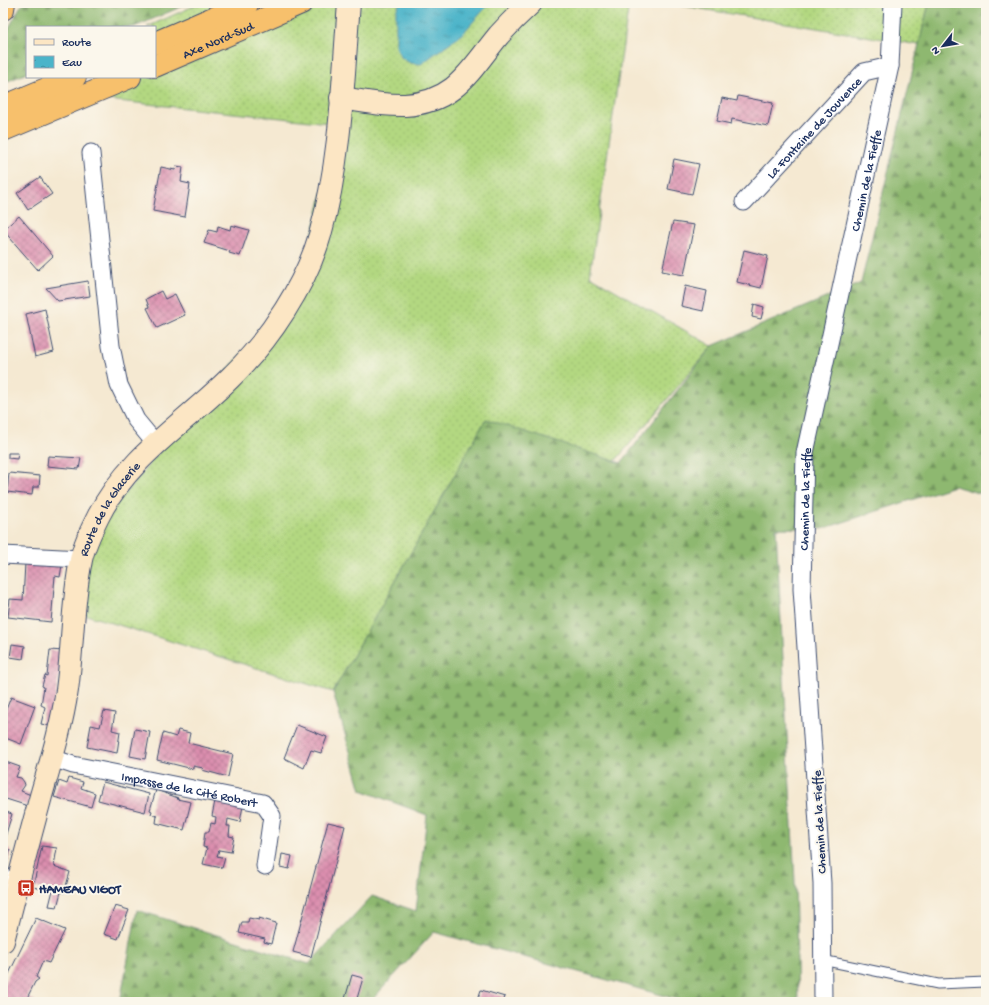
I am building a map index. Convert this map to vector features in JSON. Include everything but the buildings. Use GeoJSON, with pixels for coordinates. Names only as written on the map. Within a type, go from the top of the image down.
{"type":"FeatureCollection","features":[{"type":"Feature","properties":{"kind":"highway"},"geometry":{"type":"LineString","coordinates":[[3,9],[4,3]]}},
{"type":"Feature","properties":{"kind":"highway","name":"Axe Nord-Sud"},"geometry":{"type":"LineString","coordinates":[[156,43],[248,3]]}},
{"type":"Feature","properties":{"kind":"highway","name":"Axe Nord-Sud"},"geometry":{"type":"LineString","coordinates":[[156,66],[301,3]]}},
{"type":"Feature","properties":{"kind":"highway"},"geometry":{"type":"LineString","coordinates":[[3,107],[72,78]]}},
{"type":"Feature","properties":{"kind":"highway"},"geometry":{"type":"LineString","coordinates":[[3,130],[128,78]]}},
{"type":"Feature","properties":{"kind":"street","name":"Route de la Glacerie"},"geometry":{"type":"LineString","coordinates":[[3,941],[11,880],[52,758],[67,690],[74,611],[81,559],[100,514],[120,481],[156,442],[213,396],[246,363],[273,328],[300,282],[320,236],[331,187],[341,98],[349,3]]}},
{"type":"Feature","properties":{"kind":"street"},"geometry":{"type":"LineString","coordinates":[[341,98],[406,105],[432,100],[445,95],[470,72],[500,34],[532,3]]}},
{"type":"Feature","properties":{"kind":"street","name":"Chemin de la Fieffe"},"geometry":{"type":"LineString","coordinates":[[823,1002],[822,883],[802,589],[805,453],[890,66],[893,3]]}},
{"type":"Feature","properties":{"kind":"street","name":"La Fontaine de Jouvence"},"geometry":{"type":"LineString","coordinates":[[744,202],[864,72],[890,66]]}},
{"type":"Feature","properties":{"kind":"street"},"geometry":{"type":"LineString","coordinates":[[91,153],[111,346],[119,385],[136,420],[156,442]]}},
{"type":"Feature","properties":{"kind":"street"},"geometry":{"type":"LineString","coordinates":[[3,555],[81,559]]}},
{"type":"Feature","properties":{"kind":"street","name":"Impasse de la Cité Robert"},"geometry":{"type":"LineString","coordinates":[[52,758],[73,765],[263,803],[272,816],[265,866]]}},
{"type":"Feature","properties":{"kind":"lane"},"geometry":{"type":"LineString","coordinates":[[822,960],[938,984],[986,982]]}},
{"type":"Feature","properties":{"kind":"green space"},"geometry":{"type":"Polygon","coordinates":[[[25,3],[190,3],[136,26],[26,26],[26,73],[3,83],[3,39],[20,7],[25,3]]]}},
{"type":"Feature","properties":{"kind":"green space"},"geometry":{"type":"Polygon","coordinates":[[[200,3],[629,3],[590,276],[712,346],[611,466],[486,419],[333,692],[74,611],[87,539],[301,282],[339,124],[108,100],[97,78],[156,78],[156,26],[149,26],[200,3]]]}},
{"type":"Feature","properties":{"kind":"green space"},"geometry":{"type":"Polygon","coordinates":[[[665,3],[929,3],[919,45],[665,3]]]}},
{"type":"Feature","properties":{"kind":"green space"},"geometry":{"type":"Polygon","coordinates":[[[929,3],[986,3],[986,495],[954,486],[822,529],[776,528],[795,882],[798,1002],[687,1002],[434,932],[370,1002],[120,1002],[137,910],[309,964],[372,896],[416,911],[427,815],[361,790],[333,692],[486,419],[621,463],[712,346],[861,283],[929,3]]]}},
{"type":"Feature","properties":{"kind":"water"},"geometry":{"type":"Polygon","coordinates":[[[400,3],[490,3],[463,33],[421,64],[410,63],[401,57],[396,46],[396,11],[400,3]]]}},
{"type":"Feature","properties":{"kind":"place","name":"HAMEAU VIGOT"},"geometry":{"type":"Point","coordinates":[26,888]}}]}
